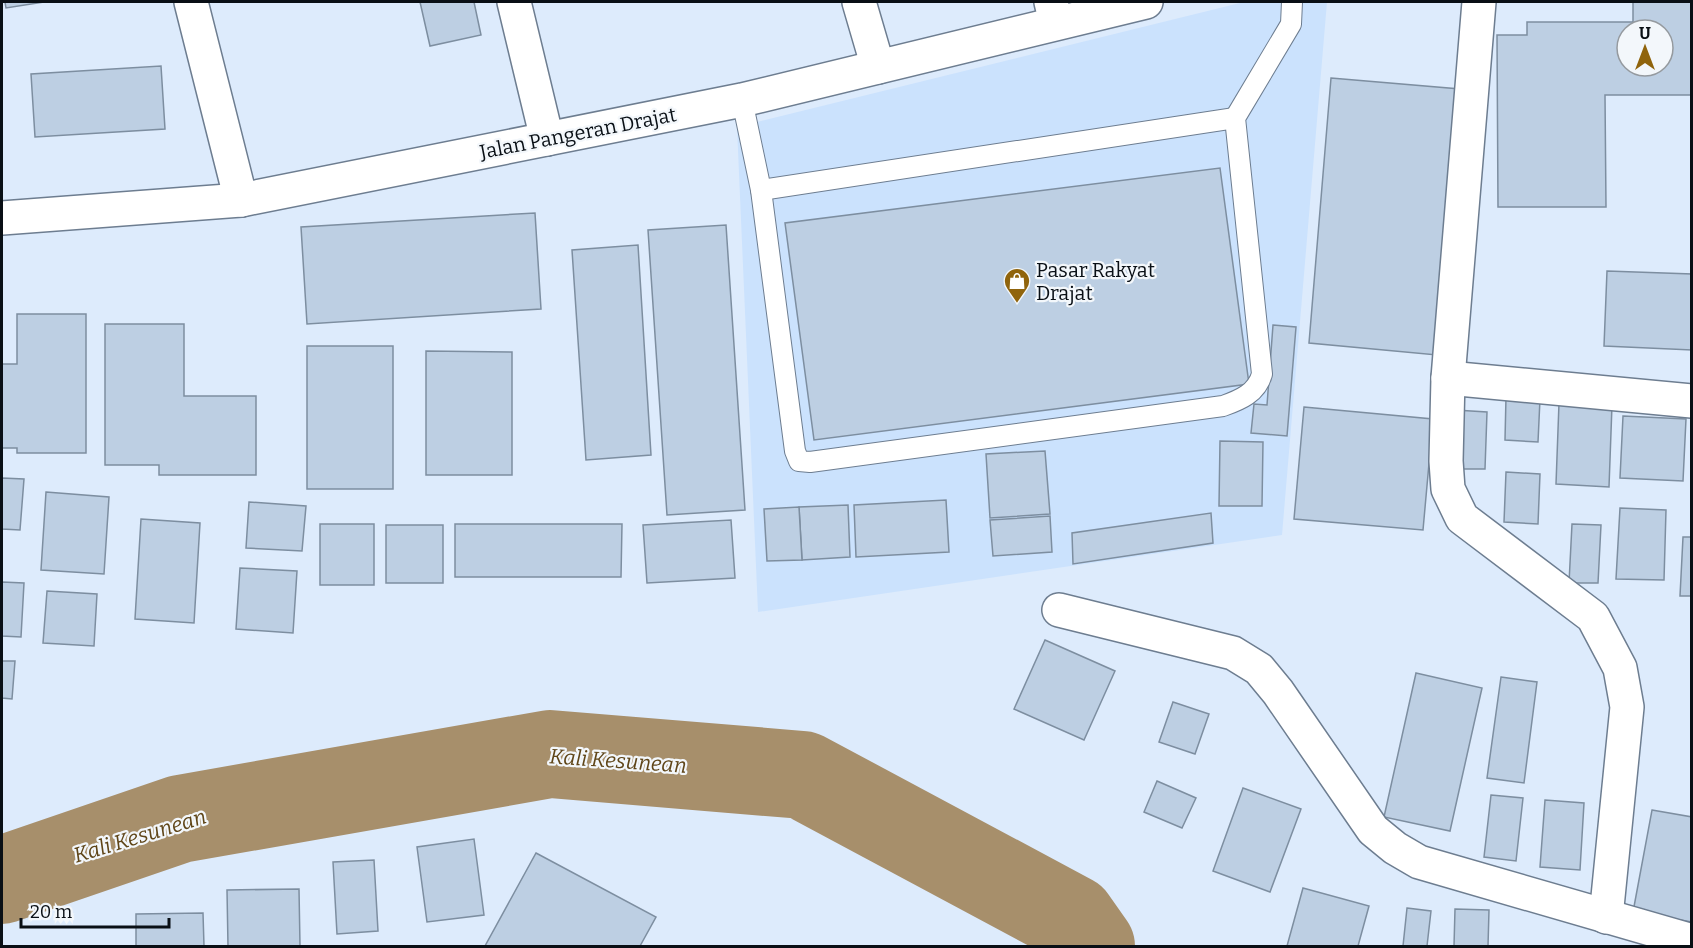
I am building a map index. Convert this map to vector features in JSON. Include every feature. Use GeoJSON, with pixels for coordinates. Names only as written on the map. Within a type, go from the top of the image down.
{"type":"FeatureCollection","features":[{"type":"Feature","properties":{"kind":"street"},"geometry":{"type":"LineString","coordinates":[[191,2],[241,200]]}},
{"type":"Feature","properties":{"kind":"street"},"geometry":{"type":"LineString","coordinates":[[514,2],[547,139]]}},
{"type":"Feature","properties":{"kind":"street"},"geometry":{"type":"LineString","coordinates":[[859,2],[878,67]]}},
{"type":"Feature","properties":{"kind":"street","name":"Jalan Pangeran Drajat"},"geometry":{"type":"LineString","coordinates":[[2,218],[241,200],[742,100],[878,67],[1054,12],[1146,2]]}},
{"type":"Feature","properties":{"kind":"street"},"geometry":{"type":"LineString","coordinates":[[1479,2],[1448,378],[1446,461],[1448,489],[1462,518],[1593,617],[1620,668],[1627,706],[1606,917]]}},
{"type":"Feature","properties":{"kind":"street"},"geometry":{"type":"LineString","coordinates":[[1448,378],[1692,401]]}},
{"type":"Feature","properties":{"kind":"street"},"geometry":{"type":"LineString","coordinates":[[1059,610],[1233,653],[1259,669],[1278,692],[1373,830],[1395,848],[1419,862],[1692,941]]}},
{"type":"Feature","properties":{"kind":"lane"},"geometry":{"type":"LineString","coordinates":[[742,100],[761,190],[794,440],[799,461],[822,460],[1223,406],[1250,393],[1259,384],[1262,374],[1235,118],[1291,24],[1292,2]]}},
{"type":"Feature","properties":{"kind":"lane"},"geometry":{"type":"LineString","coordinates":[[761,190],[1235,118]]}},
{"type":"Feature","properties":{"kind":"shaded area"},"geometry":{"type":"Polygon","coordinates":[[[1244,2],[1327,2],[1282,535],[758,612],[737,127],[1244,2]]]}},
{"type":"Feature","properties":{"kind":"building"},"geometry":{"type":"Polygon","coordinates":[[[5,2],[44,2],[6,8],[5,2]]]}},
{"type":"Feature","properties":{"kind":"building"},"geometry":{"type":"Polygon","coordinates":[[[420,2],[474,2],[481,35],[430,46],[420,2]]]}},
{"type":"Feature","properties":{"kind":"building"},"geometry":{"type":"Polygon","coordinates":[[[1633,2],[1692,2],[1692,95],[1605,95],[1606,207],[1498,207],[1497,35],[1527,35],[1527,22],[1615,22],[1615,78],[1675,78],[1675,18],[1633,18],[1633,2]]]}},
{"type":"Feature","properties":{"kind":"building"},"geometry":{"type":"Polygon","coordinates":[[[161,66],[165,129],[35,137],[31,74],[161,66]]]}},
{"type":"Feature","properties":{"kind":"building"},"geometry":{"type":"Polygon","coordinates":[[[1331,78],[1460,89],[1437,355],[1309,343],[1331,78]]]}},
{"type":"Feature","properties":{"kind":"building","name":"Pasar Rakyat Drajat"},"geometry":{"type":"Polygon","coordinates":[[[1220,168],[1249,384],[814,440],[785,223],[1220,168]]]}},
{"type":"Feature","properties":{"kind":"building"},"geometry":{"type":"Polygon","coordinates":[[[535,213],[541,309],[307,324],[301,227],[535,213]]]}},
{"type":"Feature","properties":{"kind":"building"},"geometry":{"type":"Polygon","coordinates":[[[726,225],[745,510],[667,515],[648,230],[726,225]]]}},
{"type":"Feature","properties":{"kind":"building"},"geometry":{"type":"Polygon","coordinates":[[[638,245],[651,455],[586,460],[572,250],[638,245]]]}},
{"type":"Feature","properties":{"kind":"building"},"geometry":{"type":"Polygon","coordinates":[[[1607,271],[1692,274],[1692,350],[1604,346],[1607,271]]]}},
{"type":"Feature","properties":{"kind":"building"},"geometry":{"type":"Polygon","coordinates":[[[17,314],[86,314],[86,453],[17,453],[17,448],[2,448],[2,364],[17,364],[17,314]]]}},
{"type":"Feature","properties":{"kind":"building"},"geometry":{"type":"Polygon","coordinates":[[[105,324],[184,324],[184,396],[256,396],[256,475],[159,475],[159,465],[105,465],[105,324]]]}},
{"type":"Feature","properties":{"kind":"building"},"geometry":{"type":"Polygon","coordinates":[[[1273,325],[1296,327],[1287,436],[1251,433],[1254,404],[1267,405],[1273,325]]]}},
{"type":"Feature","properties":{"kind":"building"},"geometry":{"type":"Polygon","coordinates":[[[307,346],[393,346],[393,489],[307,489],[307,346]]]}},
{"type":"Feature","properties":{"kind":"building"},"geometry":{"type":"Polygon","coordinates":[[[426,351],[512,352],[512,475],[426,475],[426,351]]]}},
{"type":"Feature","properties":{"kind":"building"},"geometry":{"type":"Polygon","coordinates":[[[1506,397],[1540,399],[1538,442],[1505,440],[1506,397]]]}},
{"type":"Feature","properties":{"kind":"building"},"geometry":{"type":"Polygon","coordinates":[[[1559,403],[1612,405],[1609,487],[1556,484],[1559,403]]]}},
{"type":"Feature","properties":{"kind":"building"},"geometry":{"type":"Polygon","coordinates":[[[1304,407],[1433,419],[1423,530],[1294,519],[1304,407]]]}},
{"type":"Feature","properties":{"kind":"building"},"geometry":{"type":"Polygon","coordinates":[[[1455,410],[1487,412],[1485,469],[1453,469],[1455,410]]]}},
{"type":"Feature","properties":{"kind":"building"},"geometry":{"type":"Polygon","coordinates":[[[1623,416],[1686,419],[1683,481],[1620,478],[1623,416]]]}},
{"type":"Feature","properties":{"kind":"building"},"geometry":{"type":"Polygon","coordinates":[[[1220,441],[1263,442],[1262,506],[1219,506],[1220,441]]]}},
{"type":"Feature","properties":{"kind":"building"},"geometry":{"type":"Polygon","coordinates":[[[1045,451],[1050,514],[990,518],[986,454],[1045,451]]]}},
{"type":"Feature","properties":{"kind":"building"},"geometry":{"type":"Polygon","coordinates":[[[1506,472],[1540,474],[1538,524],[1504,522],[1506,472]]]}},
{"type":"Feature","properties":{"kind":"building"},"geometry":{"type":"Polygon","coordinates":[[[2,478],[24,479],[20,530],[2,529],[2,478]]]}},
{"type":"Feature","properties":{"kind":"building"},"geometry":{"type":"Polygon","coordinates":[[[46,492],[109,497],[104,574],[41,570],[46,492]]]}},
{"type":"Feature","properties":{"kind":"building"},"geometry":{"type":"Polygon","coordinates":[[[946,500],[949,552],[856,557],[854,505],[946,500]]]}},
{"type":"Feature","properties":{"kind":"building"},"geometry":{"type":"Polygon","coordinates":[[[249,502],[306,506],[302,551],[246,548],[249,502]]]}},
{"type":"Feature","properties":{"kind":"building"},"geometry":{"type":"Polygon","coordinates":[[[848,505],[850,557],[802,560],[799,507],[848,505]]]}},
{"type":"Feature","properties":{"kind":"building"},"geometry":{"type":"Polygon","coordinates":[[[799,507],[802,560],[767,561],[764,509],[799,507]]]}},
{"type":"Feature","properties":{"kind":"building"},"geometry":{"type":"Polygon","coordinates":[[[1620,508],[1666,510],[1664,580],[1616,579],[1620,508]]]}},
{"type":"Feature","properties":{"kind":"building"},"geometry":{"type":"Polygon","coordinates":[[[1211,513],[1213,543],[1073,564],[1072,533],[1211,513]]]}},
{"type":"Feature","properties":{"kind":"building"},"geometry":{"type":"Polygon","coordinates":[[[1050,516],[1052,552],[993,556],[990,520],[1050,516]]]}},
{"type":"Feature","properties":{"kind":"building"},"geometry":{"type":"Polygon","coordinates":[[[141,519],[200,523],[194,623],[135,619],[141,519]]]}},
{"type":"Feature","properties":{"kind":"building"},"geometry":{"type":"Polygon","coordinates":[[[731,520],[735,578],[647,583],[643,525],[731,520]]]}},
{"type":"Feature","properties":{"kind":"building"},"geometry":{"type":"Polygon","coordinates":[[[320,524],[374,524],[374,585],[320,585],[320,524]]]}},
{"type":"Feature","properties":{"kind":"building"},"geometry":{"type":"Polygon","coordinates":[[[455,524],[622,524],[621,577],[455,577],[455,524]]]}},
{"type":"Feature","properties":{"kind":"building"},"geometry":{"type":"Polygon","coordinates":[[[1572,524],[1601,525],[1598,583],[1569,583],[1572,524]]]}},
{"type":"Feature","properties":{"kind":"building"},"geometry":{"type":"Polygon","coordinates":[[[386,525],[443,525],[443,583],[386,583],[386,525]]]}},
{"type":"Feature","properties":{"kind":"building"},"geometry":{"type":"Polygon","coordinates":[[[1683,537],[1692,537],[1692,596],[1680,596],[1683,537]]]}},
{"type":"Feature","properties":{"kind":"building"},"geometry":{"type":"Polygon","coordinates":[[[240,568],[297,571],[293,633],[236,629],[240,568]]]}},
{"type":"Feature","properties":{"kind":"building"},"geometry":{"type":"Polygon","coordinates":[[[2,582],[24,583],[21,637],[2,636],[2,582]]]}},
{"type":"Feature","properties":{"kind":"building"},"geometry":{"type":"Polygon","coordinates":[[[47,591],[97,594],[94,646],[43,643],[47,591]]]}},
{"type":"Feature","properties":{"kind":"building"},"geometry":{"type":"Polygon","coordinates":[[[1045,640],[1115,671],[1084,740],[1014,709],[1045,640]]]}},
{"type":"Feature","properties":{"kind":"building"},"geometry":{"type":"Polygon","coordinates":[[[2,661],[15,661],[12,699],[2,698],[2,661]]]}},
{"type":"Feature","properties":{"kind":"building"},"geometry":{"type":"Polygon","coordinates":[[[1416,673],[1482,688],[1450,831],[1384,817],[1416,673]]]}},
{"type":"Feature","properties":{"kind":"building"},"geometry":{"type":"Polygon","coordinates":[[[1501,677],[1537,682],[1524,783],[1487,778],[1501,677]]]}},
{"type":"Feature","properties":{"kind":"building"},"geometry":{"type":"Polygon","coordinates":[[[1173,702],[1209,714],[1195,754],[1159,742],[1173,702]]]}},
{"type":"Feature","properties":{"kind":"building"},"geometry":{"type":"Polygon","coordinates":[[[1157,781],[1196,798],[1182,828],[1144,812],[1157,781]]]}},
{"type":"Feature","properties":{"kind":"building"},"geometry":{"type":"Polygon","coordinates":[[[1243,788],[1301,809],[1270,892],[1213,871],[1243,788]]]}},
{"type":"Feature","properties":{"kind":"building"},"geometry":{"type":"Polygon","coordinates":[[[1491,795],[1523,798],[1516,861],[1484,857],[1491,795]]]}},
{"type":"Feature","properties":{"kind":"building"},"geometry":{"type":"Polygon","coordinates":[[[1545,800],[1584,803],[1580,870],[1540,867],[1545,800]]]}},
{"type":"Feature","properties":{"kind":"building"},"geometry":{"type":"Polygon","coordinates":[[[1652,810],[1692,817],[1692,922],[1633,912],[1652,810]]]}},
{"type":"Feature","properties":{"kind":"building"},"geometry":{"type":"Polygon","coordinates":[[[474,839],[484,915],[427,922],[417,847],[474,839]]]}},
{"type":"Feature","properties":{"kind":"building"},"geometry":{"type":"Polygon","coordinates":[[[536,853],[656,917],[640,946],[485,946],[536,853]]]}},
{"type":"Feature","properties":{"kind":"building"},"geometry":{"type":"Polygon","coordinates":[[[374,860],[378,931],[337,934],[333,862],[374,860]]]}},
{"type":"Feature","properties":{"kind":"building"},"geometry":{"type":"Polygon","coordinates":[[[1303,888],[1369,906],[1358,946],[1287,946],[1303,888]]]}},
{"type":"Feature","properties":{"kind":"building"},"geometry":{"type":"Polygon","coordinates":[[[299,889],[300,946],[228,946],[227,890],[299,889]]]}},
{"type":"Feature","properties":{"kind":"building"},"geometry":{"type":"Polygon","coordinates":[[[1407,908],[1431,911],[1427,946],[1403,946],[1407,908]]]}},
{"type":"Feature","properties":{"kind":"building"},"geometry":{"type":"Polygon","coordinates":[[[1455,909],[1489,910],[1488,946],[1454,946],[1455,909]]]}},
{"type":"Feature","properties":{"kind":"building"},"geometry":{"type":"Polygon","coordinates":[[[203,913],[204,946],[136,946],[136,914],[203,913]]]}},
{"type":"Feature","properties":{"kind":"waterway","name":"Kali Kesunean"},"geometry":{"type":"LineString","coordinates":[[2,880],[180,819],[550,754],[803,775],[1072,919],[1091,946]]}},
{"type":"Feature","properties":{"kind":"place","name":"Pasar Rakyat Drajat"},"geometry":{"type":"Point","coordinates":[1017,304]}}]}
